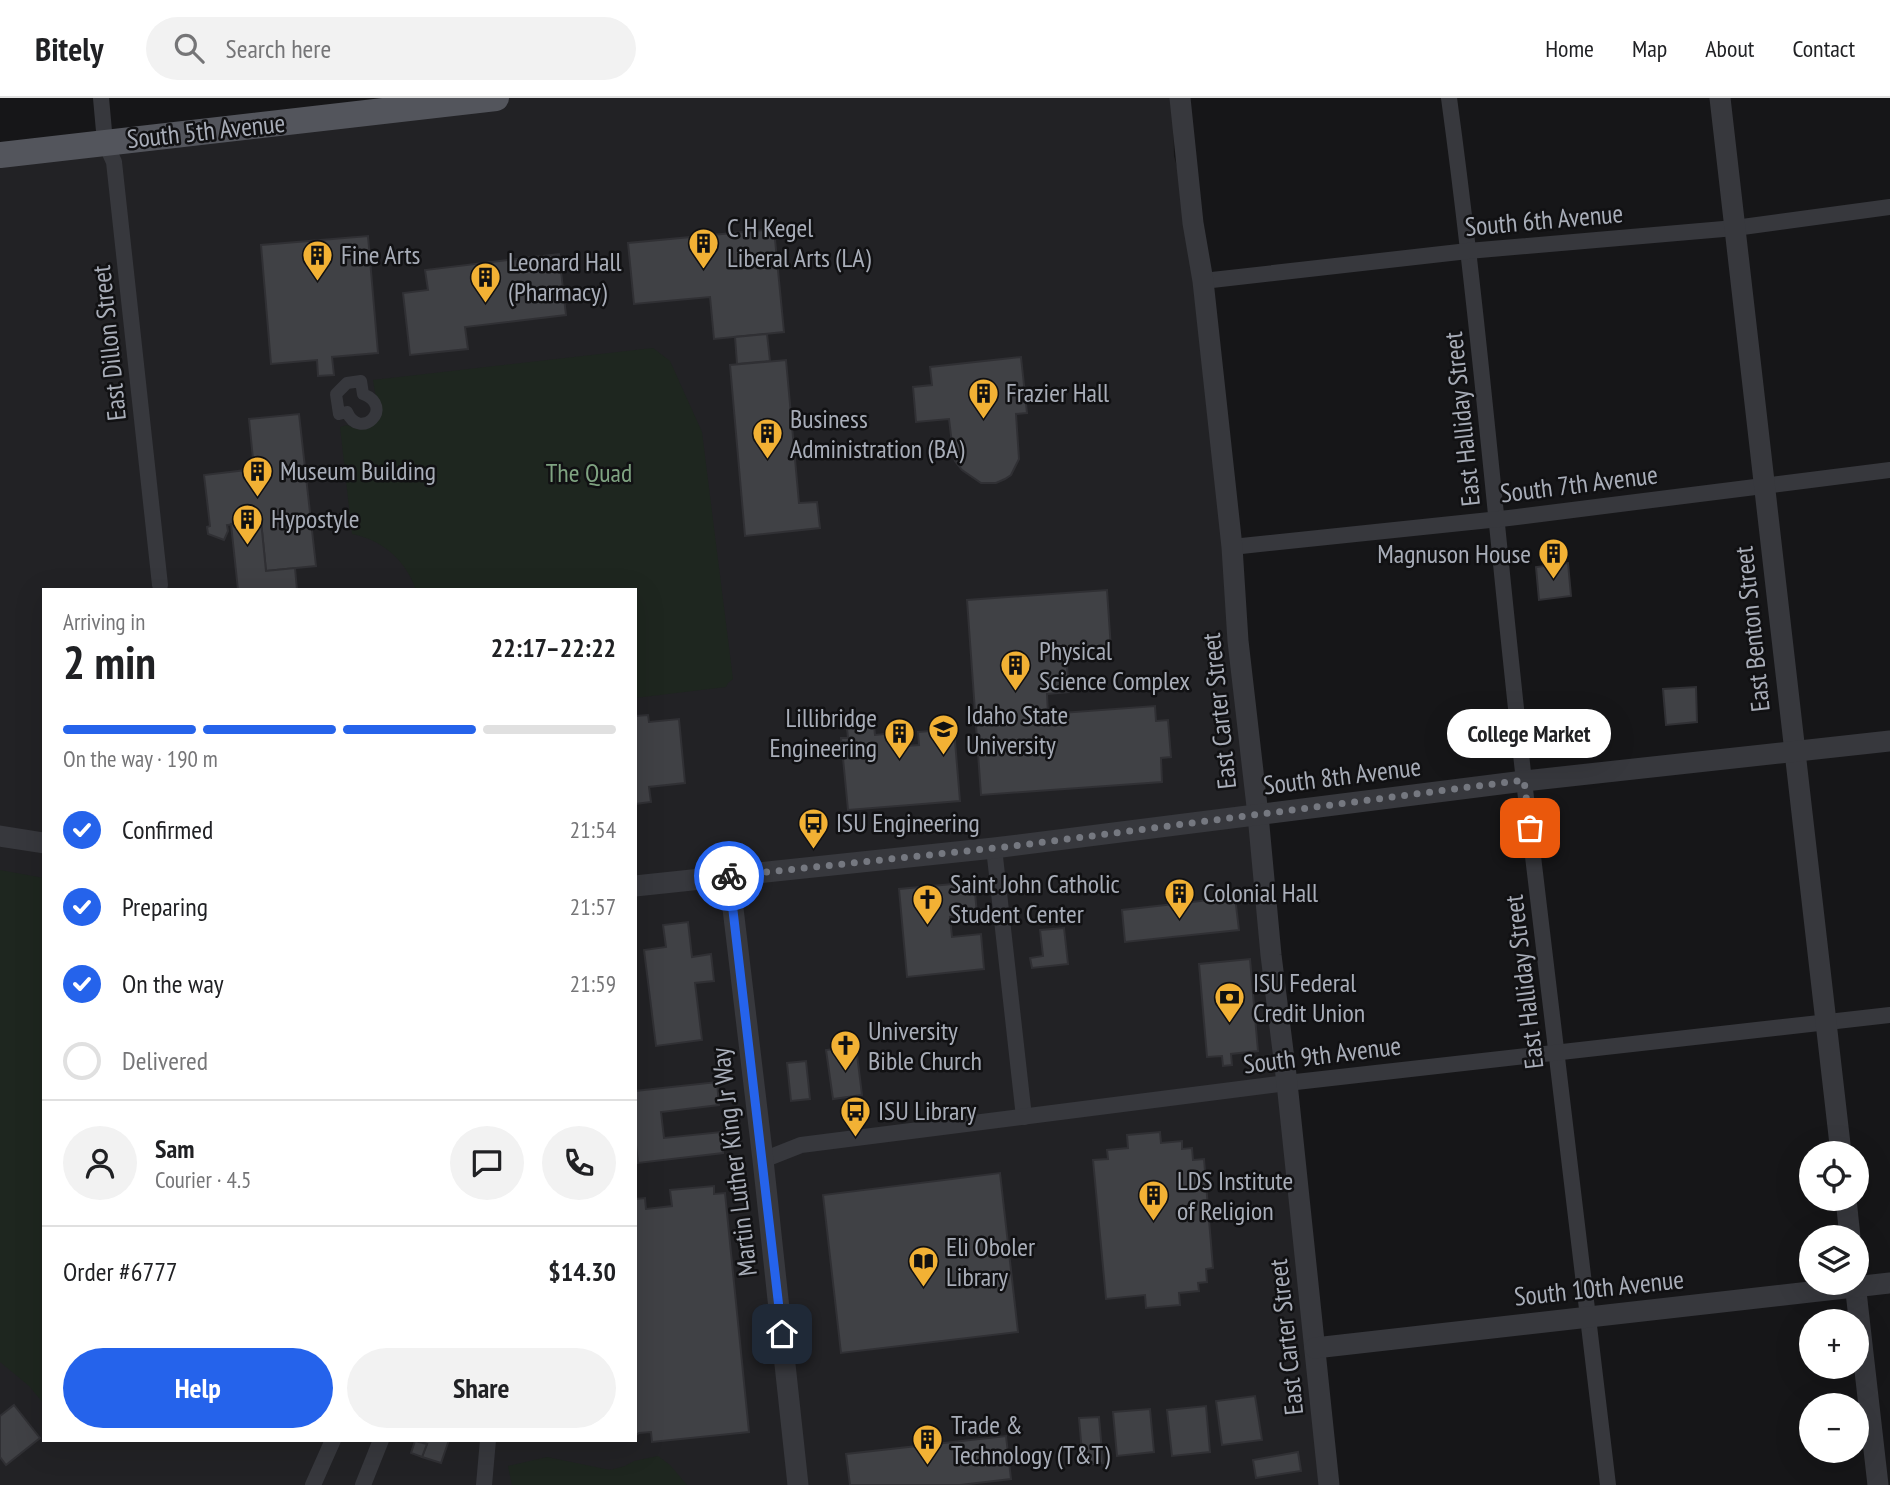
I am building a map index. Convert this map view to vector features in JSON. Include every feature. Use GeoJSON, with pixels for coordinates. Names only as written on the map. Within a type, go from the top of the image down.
{"type":"FeatureCollection","features":[{"type":"Feature","properties":{"kind":"main road","name":"South 5th Avenue"},"geometry":{"type":"LineString","coordinates":[[0,155],[370,105],[496,98]]}},
{"type":"Feature","properties":{"kind":"street","name":"East Dillon Street"},"geometry":{"type":"LineString","coordinates":[[101,98],[105,142],[114,162],[160,585]]}},
{"type":"Feature","properties":{"kind":"street","name":"East Carter Street"},"geometry":{"type":"LineString","coordinates":[[1180,98],[1193,223],[1203,281],[1231,547],[1238,641],[1329,1485]]}},
{"type":"Feature","properties":{"kind":"street","name":"East Halliday Street"},"geometry":{"type":"LineString","coordinates":[[1449,98],[1498,519],[1524,780],[1608,1485]]}},
{"type":"Feature","properties":{"kind":"street","name":"East Benton Street"},"geometry":{"type":"LineString","coordinates":[[1720,98],[1839,1141]]}},
{"type":"Feature","properties":{"kind":"street","name":"South 6th Avenue"},"geometry":{"type":"LineString","coordinates":[[1203,281],[1468,251],[1735,228],[1890,207]]}},
{"type":"Feature","properties":{"kind":"street","name":"South 7th Avenue"},"geometry":{"type":"LineString","coordinates":[[1231,547],[1498,519],[1890,470]]}},
{"type":"Feature","properties":{"kind":"street","name":"South 8th Avenue"},"geometry":{"type":"LineString","coordinates":[[637,886],[994,848],[1524,780],[1890,741]]}},
{"type":"Feature","properties":{"kind":"street"},"geometry":{"type":"LineString","coordinates":[[0,836],[42,843]]}},
{"type":"Feature","properties":{"kind":"street"},"geometry":{"type":"LineString","coordinates":[[994,848],[1024,1117]]}},
{"type":"Feature","properties":{"kind":"street","name":"Martin Luther King Jr Way"},"geometry":{"type":"LineString","coordinates":[[729,875],[799,1485]]}},
{"type":"Feature","properties":{"kind":"street","name":"South 9th Avenue"},"geometry":{"type":"LineString","coordinates":[[763,1160],[802,1145],[1287,1083],[1890,1015]]}},
{"type":"Feature","properties":{"kind":"street","name":"South 10th Avenue"},"geometry":{"type":"LineString","coordinates":[[1869,1284],[1890,1283]]}},
{"type":"Feature","properties":{"kind":"street","name":"South 10th Avenue"},"geometry":{"type":"LineString","coordinates":[[1315,1348],[1799,1292]]}},
{"type":"Feature","properties":{"kind":"street"},"geometry":{"type":"LineString","coordinates":[[1857,1295],[1878,1485]]}},
{"type":"Feature","properties":{"kind":"street"},"geometry":{"type":"LineString","coordinates":[[313,1485],[332,1442]]}},
{"type":"Feature","properties":{"kind":"street"},"geometry":{"type":"LineString","coordinates":[[363,1485],[380,1442]]}},
{"type":"Feature","properties":{"kind":"street"},"geometry":{"type":"LineString","coordinates":[[484,1485],[488,1442]]}},
{"type":"Feature","properties":{"kind":"shaded area","name":"Idaho State University"},"geometry":{"type":"Polygon","coordinates":[[[496,98],[1173,98],[1174,156],[1193,223],[1329,1485],[0,1485],[0,155],[496,98]]]}},
{"type":"Feature","properties":{"kind":"green space","name":"The Quad"},"geometry":{"type":"Polygon","coordinates":[[[653,348],[670,361],[702,432],[733,679],[726,687],[637,698],[637,588],[415,588],[406,569],[392,553],[373,541],[352,534],[340,427],[347,425],[360,430],[378,398],[373,380],[653,348]]]}},
{"type":"Feature","properties":{"kind":"green space"},"geometry":{"type":"Polygon","coordinates":[[[0,870],[42,878],[42,1402],[29,1386],[0,1362],[0,870]]]}},
{"type":"Feature","properties":{"kind":"green space"},"geometry":{"type":"Polygon","coordinates":[[[658,1456],[670,1465],[687,1485],[512,1485],[508,1466],[547,1457],[610,1470],[658,1456]]]}},
{"type":"Feature","properties":{"kind":"building","name":"C H Kegel Liberal Arts (LA)"},"geometry":{"type":"Polygon","coordinates":[[[774,229],[784,332],[714,339],[710,297],[634,304],[628,243],[774,229]]]}},
{"type":"Feature","properties":{"kind":"building","name":"Fine Arts"},"geometry":{"type":"Polygon","coordinates":[[[368,236],[378,353],[332,357],[334,375],[318,376],[317,360],[271,364],[261,245],[368,236]]]}},
{"type":"Feature","properties":{"kind":"building","name":"Leonard Hall (Pharmacy)"},"geometry":{"type":"Polygon","coordinates":[[[559,254],[566,315],[465,327],[468,349],[410,355],[403,293],[428,290],[425,270],[559,254]]]}},
{"type":"Feature","properties":{"kind":"building"},"geometry":{"type":"Polygon","coordinates":[[[767,334],[770,361],[737,364],[735,337],[767,334]]]}},
{"type":"Feature","properties":{"kind":"building","name":"Frazier Hall"},"geometry":{"type":"Polygon","coordinates":[[[1021,357],[1027,413],[1016,414],[1019,459],[1011,475],[1005,479],[996,483],[981,483],[962,470],[955,461],[949,419],[916,422],[913,387],[932,385],[930,367],[1021,357]]]}},
{"type":"Feature","properties":{"kind":"building","name":"Business Administration (BA)"},"geometry":{"type":"Polygon","coordinates":[[[786,360],[799,503],[817,502],[820,528],[745,536],[730,365],[786,360]]]}},
{"type":"Feature","properties":{"kind":"building","name":"Museum Building"},"geometry":{"type":"Polygon","coordinates":[[[299,414],[316,566],[266,571],[261,521],[227,525],[228,531],[224,540],[208,534],[207,527],[210,526],[204,475],[254,469],[249,419],[299,414]]]}},
{"type":"Feature","properties":{"kind":"building","name":"Hypostyle"},"geometry":{"type":"Polygon","coordinates":[[[261,521],[266,571],[295,568],[297,588],[238,588],[231,524],[261,521]]]}},
{"type":"Feature","properties":{"kind":"building","name":"Magnuson House"},"geometry":{"type":"Polygon","coordinates":[[[1568,563],[1571,596],[1539,600],[1536,567],[1568,563]]]}},
{"type":"Feature","properties":{"kind":"building","name":"Physical Science Complex"},"geometry":{"type":"Polygon","coordinates":[[[1107,590],[1111,649],[1066,652],[1069,692],[1047,694],[1048,714],[1155,706],[1156,721],[1168,720],[1171,757],[1161,758],[1162,782],[981,795],[967,600],[1107,590]]]}},
{"type":"Feature","properties":{"kind":"building"},"geometry":{"type":"Polygon","coordinates":[[[1696,687],[1697,722],[1666,725],[1663,689],[1696,687]]]}},
{"type":"Feature","properties":{"kind":"building"},"geometry":{"type":"Polygon","coordinates":[[[648,715],[649,722],[679,719],[685,783],[649,787],[651,802],[637,804],[637,716],[648,715]]]}},
{"type":"Feature","properties":{"kind":"building","name":"Lillibridge Engineering"},"geometry":{"type":"Polygon","coordinates":[[[873,716],[875,735],[905,732],[906,746],[919,745],[918,732],[954,729],[960,801],[848,810],[841,738],[848,738],[846,719],[873,716]]]}},
{"type":"Feature","properties":{"kind":"building","name":"Saint John Catholic Student Center"},"geometry":{"type":"Polygon","coordinates":[[[974,882],[977,914],[950,917],[952,937],[981,934],[984,969],[907,977],[899,889],[974,882]]]}},
{"type":"Feature","properties":{"kind":"building","name":"Colonial Hall"},"geometry":{"type":"Polygon","coordinates":[[[1235,897],[1239,930],[1125,942],[1122,910],[1235,897]]]}},
{"type":"Feature","properties":{"kind":"building"},"geometry":{"type":"Polygon","coordinates":[[[688,922],[692,957],[711,954],[714,981],[695,983],[702,1040],[656,1046],[644,950],[666,947],[663,925],[688,922]]]}},
{"type":"Feature","properties":{"kind":"building"},"geometry":{"type":"Polygon","coordinates":[[[1064,928],[1068,964],[1032,968],[1030,958],[1043,956],[1040,930],[1064,928]]]}},
{"type":"Feature","properties":{"kind":"building"},"geometry":{"type":"Polygon","coordinates":[[[1250,959],[1258,1051],[1231,1054],[1232,1065],[1223,1066],[1222,1056],[1207,1057],[1199,964],[1250,959]]]}},
{"type":"Feature","properties":{"kind":"building"},"geometry":{"type":"Polygon","coordinates":[[[856,1046],[862,1095],[833,1099],[826,1050],[856,1046]]]}},
{"type":"Feature","properties":{"kind":"building"},"geometry":{"type":"Polygon","coordinates":[[[806,1061],[810,1099],[791,1101],[787,1063],[806,1061]]]}},
{"type":"Feature","properties":{"kind":"building"},"geometry":{"type":"Polygon","coordinates":[[[717,1082],[719,1105],[661,1112],[664,1138],[721,1132],[723,1153],[638,1163],[637,1091],[717,1082]]]}},
{"type":"Feature","properties":{"kind":"building","name":"LDS Institute of Religion"},"geometry":{"type":"Polygon","coordinates":[[[1160,1132],[1161,1143],[1182,1141],[1182,1149],[1192,1148],[1193,1160],[1204,1159],[1213,1268],[1206,1269],[1207,1282],[1198,1283],[1199,1291],[1179,1293],[1180,1305],[1146,1308],[1145,1295],[1106,1299],[1093,1160],[1108,1159],[1107,1150],[1128,1148],[1127,1135],[1160,1132]]]}},
{"type":"Feature","properties":{"kind":"building","name":"Eli Oboler Library"},"geometry":{"type":"Polygon","coordinates":[[[1000,1173],[1018,1332],[841,1353],[823,1195],[1000,1173]]]}},
{"type":"Feature","properties":{"kind":"building"},"geometry":{"type":"Polygon","coordinates":[[[714,1186],[714,1194],[725,1193],[749,1432],[652,1442],[651,1432],[637,1434],[637,1199],[645,1198],[646,1209],[672,1206],[670,1190],[714,1186]]]}},
{"type":"Feature","properties":{"kind":"building"},"geometry":{"type":"Polygon","coordinates":[[[1255,1396],[1262,1440],[1222,1445],[1216,1401],[1255,1396]]]}},
{"type":"Feature","properties":{"kind":"building"},"geometry":{"type":"Polygon","coordinates":[[[14,1405],[40,1438],[6,1465],[0,1457],[0,1416],[14,1405]]]}},
{"type":"Feature","properties":{"kind":"building"},"geometry":{"type":"Polygon","coordinates":[[[1206,1406],[1210,1452],[1172,1456],[1167,1410],[1206,1406]]]}},
{"type":"Feature","properties":{"kind":"building"},"geometry":{"type":"Polygon","coordinates":[[[1150,1409],[1154,1452],[1117,1456],[1113,1412],[1150,1409]]]}},
{"type":"Feature","properties":{"kind":"building"},"geometry":{"type":"Polygon","coordinates":[[[1099,1417],[1103,1463],[1083,1465],[1079,1418],[1099,1417]]]}},
{"type":"Feature","properties":{"kind":"building","name":"Trade & Technology (T&T)"},"geometry":{"type":"Polygon","coordinates":[[[1006,1436],[1011,1479],[960,1485],[850,1485],[846,1454],[1006,1436]]]}},
{"type":"Feature","properties":{"kind":"building"},"geometry":{"type":"Polygon","coordinates":[[[415,1442],[427,1444],[422,1457],[411,1453],[415,1442]]]}},
{"type":"Feature","properties":{"kind":"building"},"geometry":{"type":"Polygon","coordinates":[[[419,1442],[448,1442],[441,1463],[422,1457],[427,1444],[419,1442]]]}},
{"type":"Feature","properties":{"kind":"building"},"geometry":{"type":"Polygon","coordinates":[[[1298,1452],[1301,1471],[1256,1478],[1253,1460],[1298,1452]]]}},
{"type":"Feature","properties":{"kind":"way so far"},"geometry":{"type":"LineString","coordinates":[[729,876],[1014,846],[1524,780],[1530,828]]}},
{"type":"Feature","properties":{"kind":"place","name":"C H Kegel Liberal Arts (LA)"},"geometry":{"type":"Point","coordinates":[704,270]}},
{"type":"Feature","properties":{"kind":"place","name":"Fine Arts"},"geometry":{"type":"Point","coordinates":[318,282]}},
{"type":"Feature","properties":{"kind":"place","name":"Leonard Hall (Pharmacy)"},"geometry":{"type":"Point","coordinates":[485,304]}},
{"type":"Feature","properties":{"kind":"place","name":"Frazier Hall"},"geometry":{"type":"Point","coordinates":[983,420]}},
{"type":"Feature","properties":{"kind":"place","name":"Business Administration (BA)"},"geometry":{"type":"Point","coordinates":[767,461]}},
{"type":"Feature","properties":{"kind":"place","name":"Museum Building"},"geometry":{"type":"Point","coordinates":[257,498]}},
{"type":"Feature","properties":{"kind":"place","name":"Hypostyle"},"geometry":{"type":"Point","coordinates":[248,546]}},
{"type":"Feature","properties":{"kind":"place","name":"Magnuson House"},"geometry":{"type":"Point","coordinates":[1554,581]}},
{"type":"Feature","properties":{"kind":"place","name":"Physical Science Complex"},"geometry":{"type":"Point","coordinates":[1016,693]}},
{"type":"Feature","properties":{"kind":"place","name":"Idaho State University"},"geometry":{"type":"Point","coordinates":[943,757]}},
{"type":"Feature","properties":{"kind":"place","name":"Lillibridge Engineering"},"geometry":{"type":"Point","coordinates":[900,760]}},
{"type":"Feature","properties":{"kind":"place","name":"College Market"},"geometry":{"type":"Point","coordinates":[1530,828]}},
{"type":"Feature","properties":{"kind":"place","name":"ISU Engineering"},"geometry":{"type":"Point","coordinates":[813,850]}},
{"type":"Feature","properties":{"kind":"place","name":"Colonial Hall"},"geometry":{"type":"Point","coordinates":[1180,920]}},
{"type":"Feature","properties":{"kind":"place","name":"Saint John Catholic Student Center"},"geometry":{"type":"Point","coordinates":[927,926]}},
{"type":"Feature","properties":{"kind":"place","name":"ISU Federal Credit Union"},"geometry":{"type":"Point","coordinates":[1230,1025]}},
{"type":"Feature","properties":{"kind":"place","name":"University Bible Church"},"geometry":{"type":"Point","coordinates":[845,1073]}},
{"type":"Feature","properties":{"kind":"place","name":"ISU Library"},"geometry":{"type":"Point","coordinates":[855,1138]}},
{"type":"Feature","properties":{"kind":"place","name":"LDS Institute of Religion"},"geometry":{"type":"Point","coordinates":[1154,1223]}},
{"type":"Feature","properties":{"kind":"place","name":"Eli Oboler Library"},"geometry":{"type":"Point","coordinates":[923,1289]}},
{"type":"Feature","properties":{"kind":"place","name":"Trade & Technology (T&T)"},"geometry":{"type":"Point","coordinates":[928,1467]}},
{"type":"Feature","properties":{"kind":"route"},"geometry":{"type":"LineString","coordinates":[[729,876],[782,1334]]}}]}
